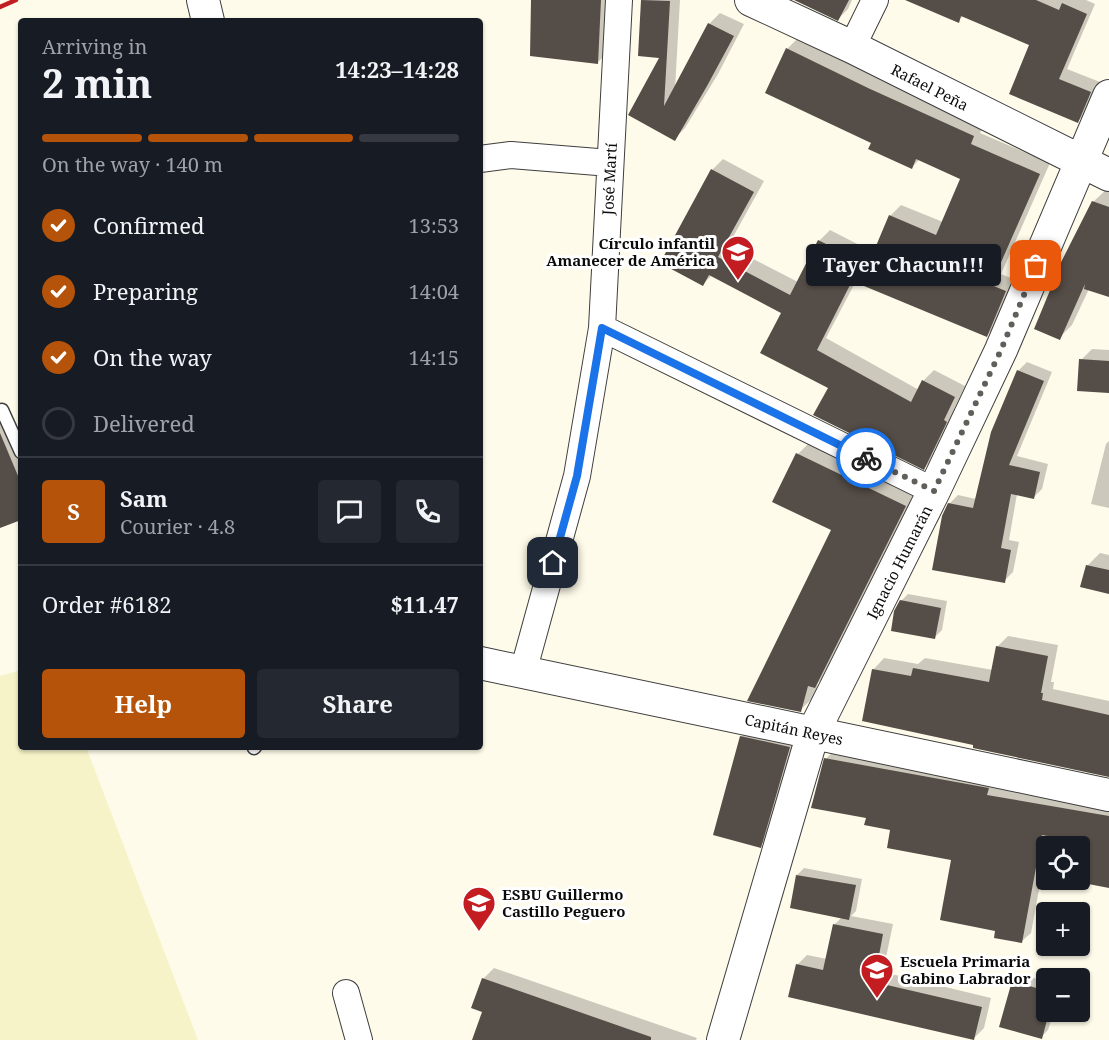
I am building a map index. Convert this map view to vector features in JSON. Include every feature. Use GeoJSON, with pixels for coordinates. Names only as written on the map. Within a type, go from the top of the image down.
{"type":"FeatureCollection","features":[{"type":"Feature","properties":{"kind":"street"},"geometry":{"type":"LineString","coordinates":[[203,0],[206,18]]}},
{"type":"Feature","properties":{"kind":"street","name":"José Martí"},"geometry":{"type":"LineString","coordinates":[[523,672],[577,476],[602,328],[619,0]]}},
{"type":"Feature","properties":{"kind":"street","name":"Rafael Peña"},"geometry":{"type":"LineString","coordinates":[[751,0],[852,47],[1109,175]]}},
{"type":"Feature","properties":{"kind":"street"},"geometry":{"type":"LineString","coordinates":[[852,47],[875,0]]}},
{"type":"Feature","properties":{"kind":"street","name":"Ignacio Humarán"},"geometry":{"type":"LineString","coordinates":[[723,1040],[813,733],[934,491],[1001,350],[1109,96]]}},
{"type":"Feature","properties":{"kind":"street"},"geometry":{"type":"LineString","coordinates":[[483,159],[511,154],[610,163]]}},
{"type":"Feature","properties":{"kind":"street"},"geometry":{"type":"LineString","coordinates":[[602,328],[934,491]]}},
{"type":"Feature","properties":{"kind":"street","name":"Capitán Reyes"},"geometry":{"type":"LineString","coordinates":[[483,664],[1109,795]]}},
{"type":"Feature","properties":{"kind":"street"},"geometry":{"type":"LineString","coordinates":[[346,993],[359,1040]]}},
{"type":"Feature","properties":{"kind":"lane"},"geometry":{"type":"LineString","coordinates":[[2,410],[18,445]]}},
{"type":"Feature","properties":{"kind":"shaded area"},"geometry":{"type":"Polygon","coordinates":[[[18,671],[18,750],[87,750],[198,1040],[0,1040],[0,676],[18,671]]]}},
{"type":"Feature","properties":{"kind":"building"},"geometry":{"type":"Polygon","coordinates":[[[531,0],[601,0],[598,64],[530,56],[531,0]]]}},
{"type":"Feature","properties":{"kind":"building"},"geometry":{"type":"Polygon","coordinates":[[[641,0],[670,1],[664,106],[708,23],[734,36],[675,141],[628,115],[659,58],[638,56],[641,0]]]}},
{"type":"Feature","properties":{"kind":"building"},"geometry":{"type":"Polygon","coordinates":[[[794,0],[849,0],[838,21],[794,0]]]}},
{"type":"Feature","properties":{"kind":"building"},"geometry":{"type":"Polygon","coordinates":[[[905,0],[1036,0],[1059,10],[1062,3],[1087,14],[1059,79],[1091,92],[1078,123],[1009,94],[1029,45],[961,16],[959,23],[905,0]]]}},
{"type":"Feature","properties":{"kind":"building"},"geometry":{"type":"Polygon","coordinates":[[[786,48],[974,136],[971,144],[1040,174],[991,285],[1006,291],[987,337],[852,281],[817,350],[911,402],[922,380],[955,397],[944,420],[947,422],[924,470],[813,415],[828,388],[760,353],[781,313],[709,275],[703,286],[660,263],[711,169],[754,192],[718,257],[790,295],[818,240],[868,265],[889,215],[936,235],[960,179],[916,159],[912,169],[868,149],[871,143],[765,93],[786,48]]]}},
{"type":"Feature","properties":{"kind":"building"},"geometry":{"type":"Polygon","coordinates":[[[1092,201],[1109,207],[1109,297],[1084,289],[1085,284],[1060,340],[1034,329],[1053,283],[1051,282],[1092,201]]]}},
{"type":"Feature","properties":{"kind":"building"},"geometry":{"type":"Polygon","coordinates":[[[1079,359],[1109,361],[1109,393],[1077,391],[1079,359]]]}},
{"type":"Feature","properties":{"kind":"building"},"geometry":{"type":"Polygon","coordinates":[[[1017,370],[1044,381],[1009,465],[1040,472],[1034,499],[1011,494],[1001,548],[1011,550],[1005,583],[932,570],[942,516],[948,503],[973,508],[991,432],[1017,370]]]}},
{"type":"Feature","properties":{"kind":"building"},"geometry":{"type":"Polygon","coordinates":[[[0,433],[18,476],[18,521],[0,528],[0,433]]]}},
{"type":"Feature","properties":{"kind":"building"},"geometry":{"type":"Polygon","coordinates":[[[796,453],[906,506],[815,688],[808,686],[801,712],[747,701],[831,530],[772,502],[796,453]]]}},
{"type":"Feature","properties":{"kind":"building"},"geometry":{"type":"Polygon","coordinates":[[[1086,565],[1109,570],[1109,594],[1080,587],[1086,565]]]}},
{"type":"Feature","properties":{"kind":"building"},"geometry":{"type":"Polygon","coordinates":[[[900,600],[941,608],[935,639],[891,631],[894,611],[900,600]]]}},
{"type":"Feature","properties":{"kind":"building"},"geometry":{"type":"Polygon","coordinates":[[[996,646],[1048,656],[1041,693],[1043,693],[1042,700],[1109,715],[1109,777],[862,721],[872,669],[911,676],[913,668],[989,682],[996,646]]]}},
{"type":"Feature","properties":{"kind":"building"},"geometry":{"type":"Polygon","coordinates":[[[740,736],[790,747],[761,848],[713,835],[740,736]]]}},
{"type":"Feature","properties":{"kind":"building"},"geometry":{"type":"Polygon","coordinates":[[[824,758],[989,788],[987,795],[1109,816],[1109,888],[1090,884],[1090,836],[1036,836],[1036,867],[1022,943],[994,938],[995,931],[940,920],[951,860],[887,848],[890,830],[864,825],[866,818],[811,808],[824,758]]]}},
{"type":"Feature","properties":{"kind":"building"},"geometry":{"type":"Polygon","coordinates":[[[796,875],[856,885],[849,920],[790,908],[796,875]]]}},
{"type":"Feature","properties":{"kind":"building"},"geometry":{"type":"Polygon","coordinates":[[[833,924],[883,934],[874,982],[982,1007],[974,1040],[788,997],[796,964],[823,970],[833,924]]]}},
{"type":"Feature","properties":{"kind":"building"},"geometry":{"type":"Polygon","coordinates":[[[482,978],[651,1037],[651,1040],[472,1040],[482,1012],[471,1008],[482,978]]]}},
{"type":"Feature","properties":{"kind":"building"},"geometry":{"type":"Polygon","coordinates":[[[1012,981],[1036,988],[1036,1022],[1046,1022],[1042,1039],[999,1027],[1012,981]]]}},
{"type":"Feature","properties":{"kind":"railway"},"geometry":{"type":"LineString","coordinates":[[0,7],[16,0]]}},
{"type":"Feature","properties":{"kind":"way so far"},"geometry":{"type":"LineString","coordinates":[[866,458],[934,491],[1001,350],[1036,266]]}},
{"type":"Feature","properties":{"kind":"place","name":"Tayer Chacun!!!"},"geometry":{"type":"Point","coordinates":[1036,266]}},
{"type":"Feature","properties":{"kind":"place","name":"Círculo infantil Amanecer de América"},"geometry":{"type":"Point","coordinates":[738,281]}},
{"type":"Feature","properties":{"kind":"place","name":"ESBU Guillermo Castillo Peguero"},"geometry":{"type":"Point","coordinates":[479,932]}},
{"type":"Feature","properties":{"kind":"place","name":"Escuela Primaria Gabino Labrador"},"geometry":{"type":"Point","coordinates":[877,999]}},
{"type":"Feature","properties":{"kind":"route"},"geometry":{"type":"LineString","coordinates":[[553,563],[577,476],[602,328],[866,458]]}}]}
